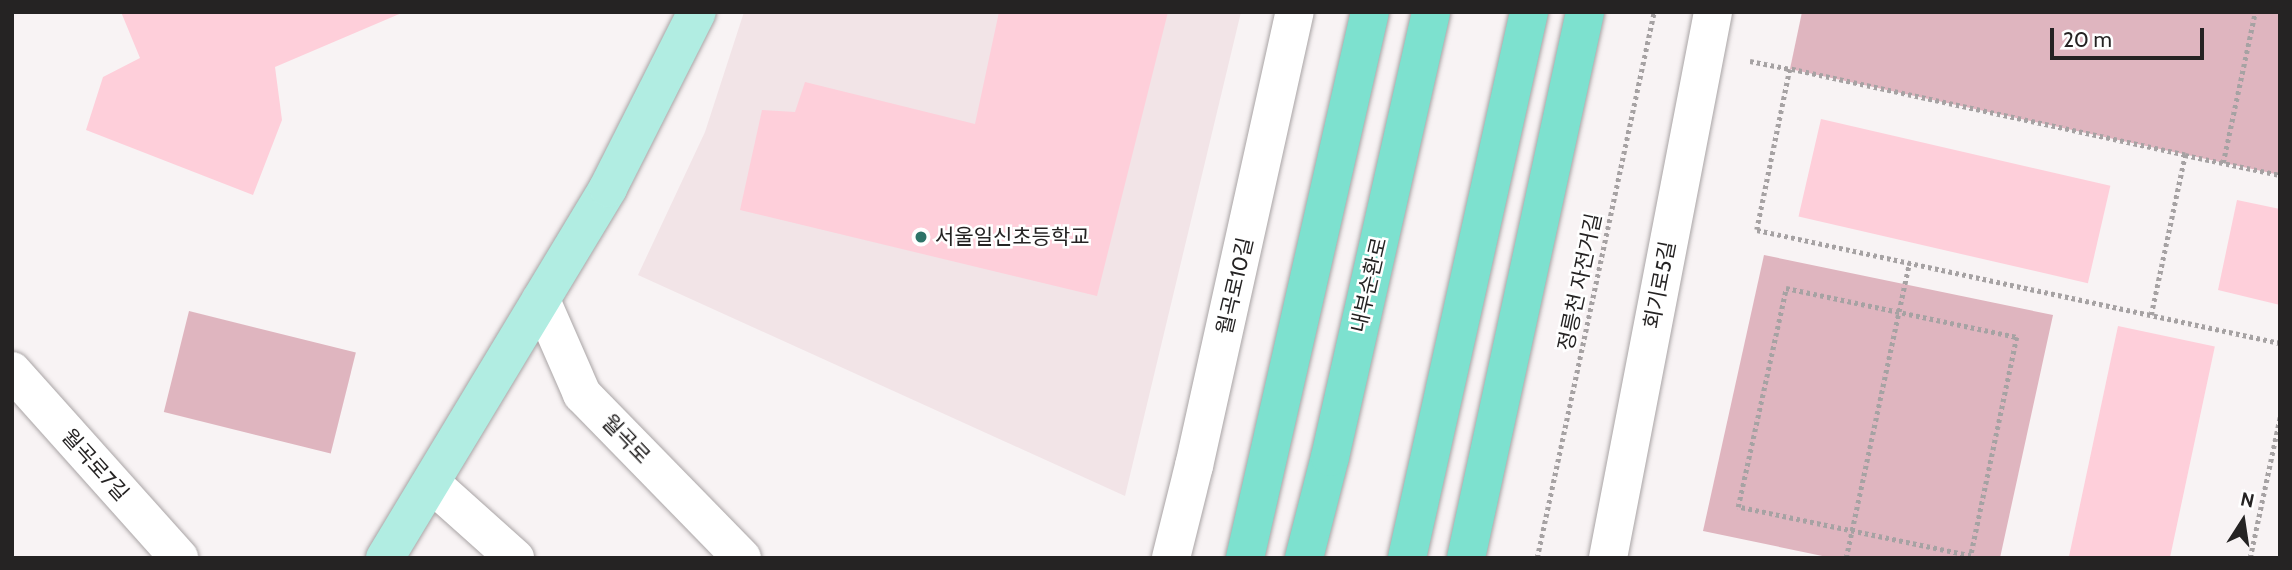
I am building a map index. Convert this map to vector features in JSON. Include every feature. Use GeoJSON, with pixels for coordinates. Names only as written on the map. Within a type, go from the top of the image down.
{"type":"FeatureCollection","features":[{"type":"Feature","properties":{"kind":"highway"},"geometry":{"type":"LineString","coordinates":[[1245,558],[1370,12]]}},
{"type":"Feature","properties":{"kind":"highway","name":"내부순환로"},"geometry":{"type":"LineString","coordinates":[[1304,558],[1330,457],[1431,12]]}},
{"type":"Feature","properties":{"kind":"highway"},"geometry":{"type":"LineString","coordinates":[[1407,558],[1529,12]]}},
{"type":"Feature","properties":{"kind":"highway"},"geometry":{"type":"LineString","coordinates":[[1466,558],[1585,12]]}},
{"type":"Feature","properties":{"kind":"main road"},"geometry":{"type":"LineString","coordinates":[[385,558],[608,188],[697,12]]}},
{"type":"Feature","properties":{"kind":"street","name":"월곡로10길"},"geometry":{"type":"LineString","coordinates":[[1171,558],[1295,12]]}},
{"type":"Feature","properties":{"kind":"street","name":"회기로5길"},"geometry":{"type":"LineString","coordinates":[[1608,558],[1713,12]]}},
{"type":"Feature","properties":{"kind":"street","name":"월곡로"},"geometry":{"type":"LineString","coordinates":[[541,300],[582,394],[742,558]]}},
{"type":"Feature","properties":{"kind":"street","name":"월곡로7길"},"geometry":{"type":"LineString","coordinates":[[12,371],[179,558]]}},
{"type":"Feature","properties":{"kind":"street"},"geometry":{"type":"LineString","coordinates":[[431,483],[515,558]]}},
{"type":"Feature","properties":{"kind":"path","name":"정릉천 자전거길"},"geometry":{"type":"LineString","coordinates":[[1537,558],[1654,12]]}},
{"type":"Feature","properties":{"kind":"path"},"geometry":{"type":"LineString","coordinates":[[2222,163],[2255,12]]}},
{"type":"Feature","properties":{"kind":"path"},"geometry":{"type":"LineString","coordinates":[[2280,175],[1790,69],[1757,230],[2280,343]]}},
{"type":"Feature","properties":{"kind":"path"},"geometry":{"type":"LineString","coordinates":[[2151,315],[2185,155]]}},
{"type":"Feature","properties":{"kind":"path"},"geometry":{"type":"LineString","coordinates":[[1846,558],[1909,263]]}},
{"type":"Feature","properties":{"kind":"path"},"geometry":{"type":"LineString","coordinates":[[1786,288],[2017,337],[1971,555],[1852,531],[1738,507],[1786,288]]}},
{"type":"Feature","properties":{"kind":"path"},"geometry":{"type":"LineString","coordinates":[[2250,558],[2280,417]]}},
{"type":"Feature","properties":{"kind":"shaded area","name":"서울일신초등학교"},"geometry":{"type":"Polygon","coordinates":[[[744,12],[1241,12],[1125,496],[638,275],[705,132],[744,12]]]}},
{"type":"Feature","properties":{"kind":"shaded area"},"geometry":{"type":"Polygon","coordinates":[[[1802,12],[2280,12],[2280,175],[1790,69],[1802,12]]]}},
{"type":"Feature","properties":{"kind":"shaded area"},"geometry":{"type":"Polygon","coordinates":[[[1764,255],[2053,315],[2000,558],[1832,558],[1703,531],[1764,255]]]}},
{"type":"Feature","properties":{"kind":"shaded area"},"geometry":{"type":"Polygon","coordinates":[[[189,311],[356,353],[331,454],[164,412],[189,311]]]}},
{"type":"Feature","properties":{"kind":"pier"},"geometry":{"type":"Polygon","coordinates":[[[1482,12],[1512,12],[1390,558],[1351,558],[1482,12]]]}},
{"type":"Feature","properties":{"kind":"building"},"geometry":{"type":"Polygon","coordinates":[[[121,12],[404,12],[275,67],[282,120],[253,195],[86,130],[103,77],[140,58],[121,12]]]}},
{"type":"Feature","properties":{"kind":"building"},"geometry":{"type":"Polygon","coordinates":[[[999,12],[1168,12],[1097,296],[740,210],[762,110],[795,112],[805,82],[975,124],[999,12]]]}},
{"type":"Feature","properties":{"kind":"building"},"geometry":{"type":"Polygon","coordinates":[[[1821,119],[2110,186],[2088,283],[1799,216],[1821,119]]]}},
{"type":"Feature","properties":{"kind":"building"},"geometry":{"type":"Polygon","coordinates":[[[2237,200],[2280,209],[2280,305],[2218,290],[2237,200]]]}},
{"type":"Feature","properties":{"kind":"building"},"geometry":{"type":"Polygon","coordinates":[[[2118,326],[2215,347],[2170,558],[2069,558],[2118,326]]]}},
{"type":"Feature","properties":{"kind":"place","name":"서울일신초등학교"},"geometry":{"type":"Point","coordinates":[921,237]}}]}
